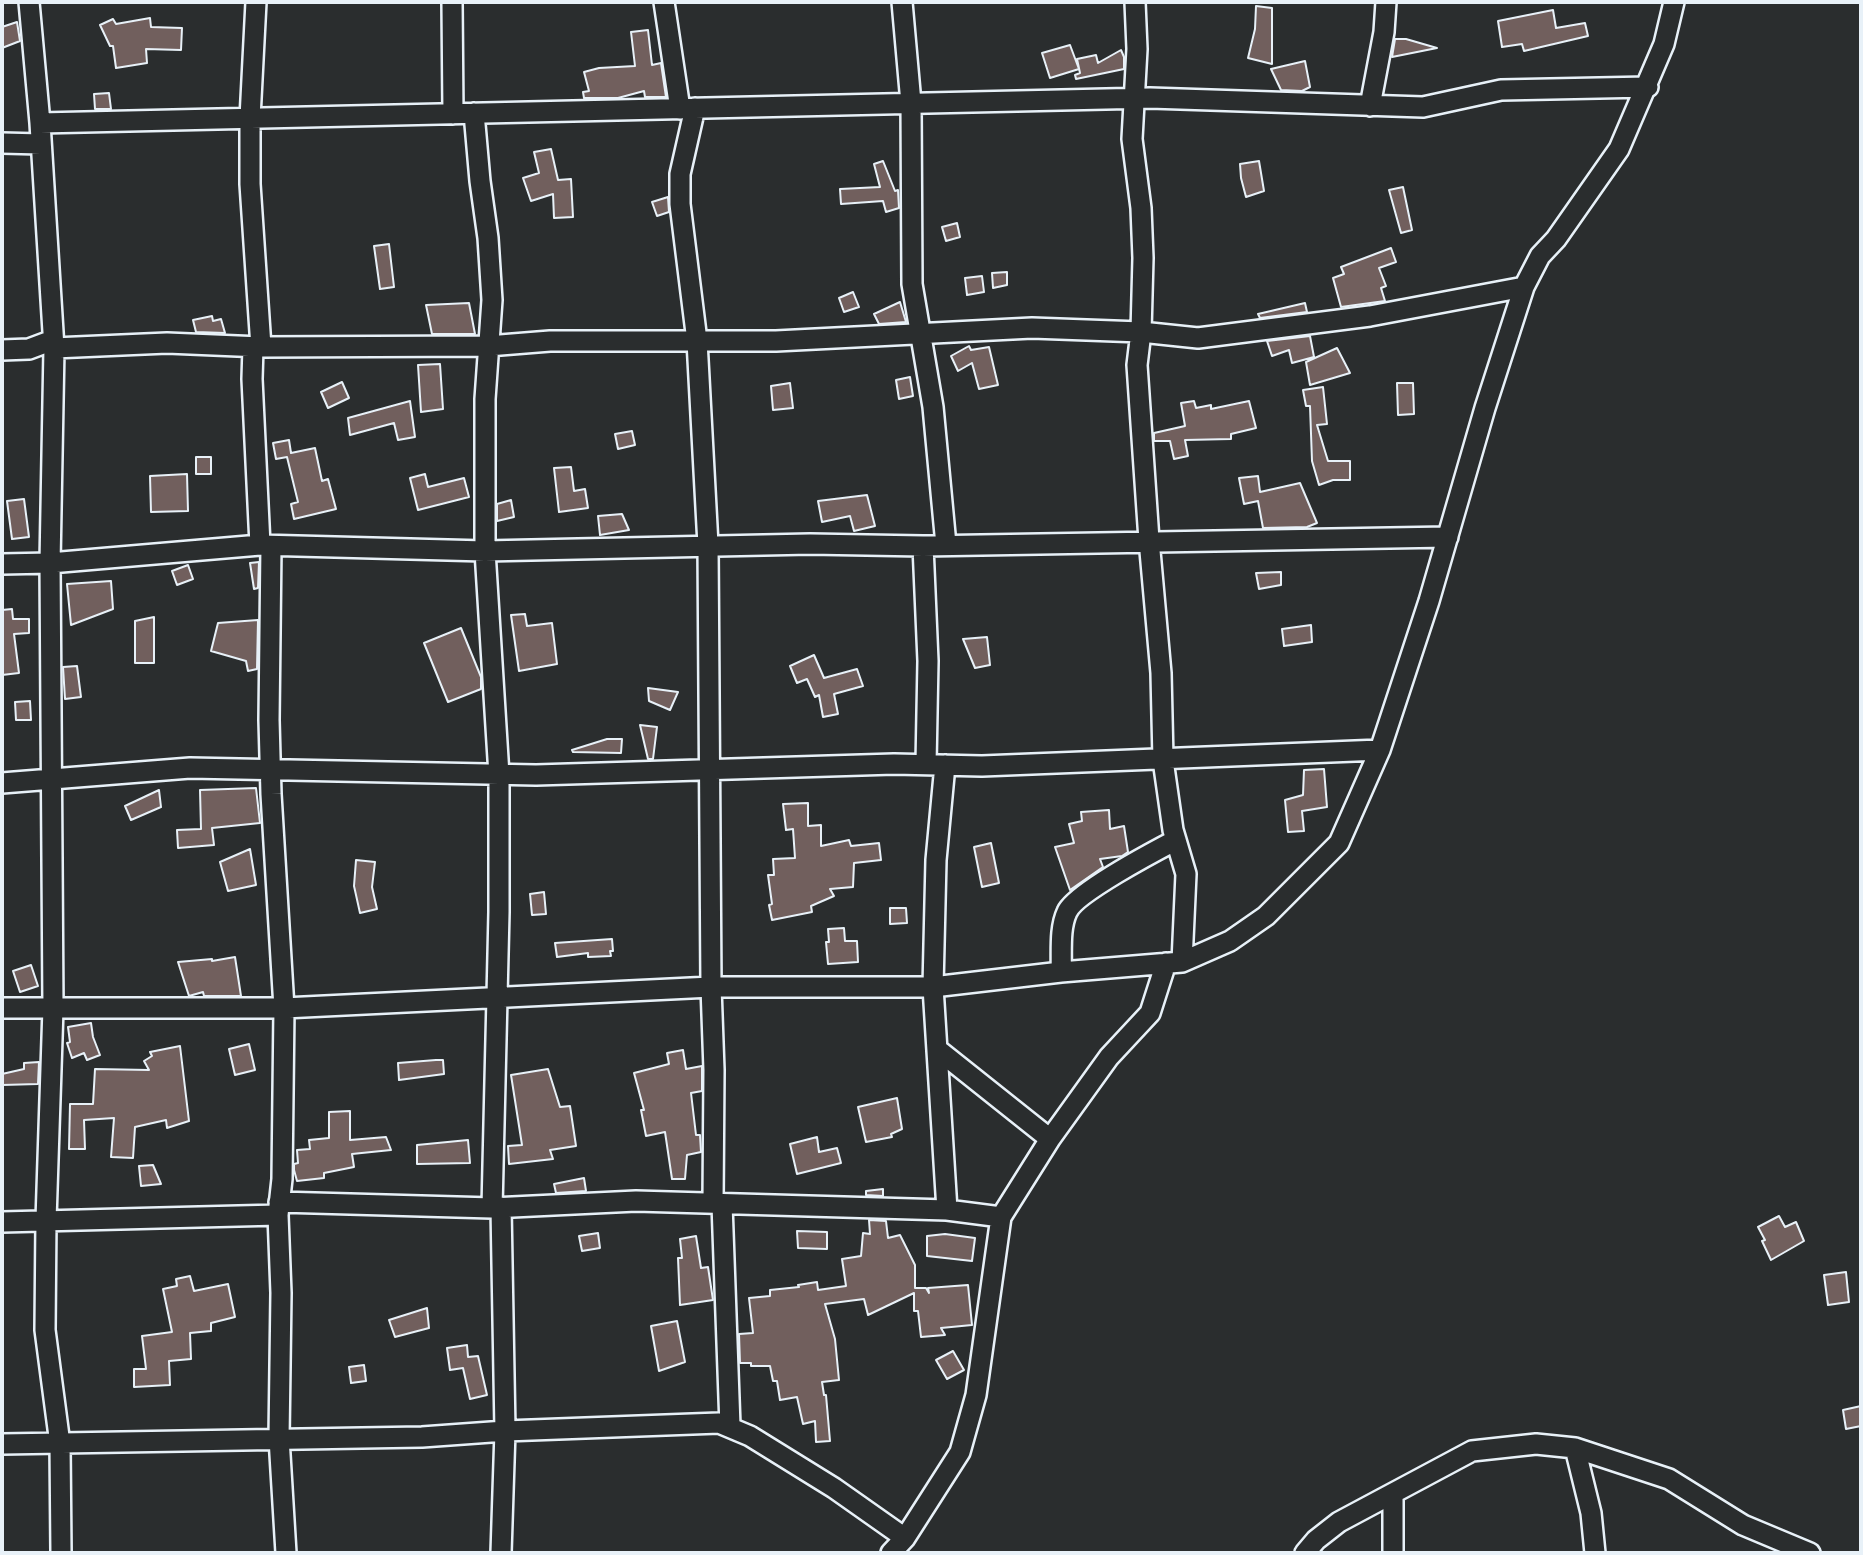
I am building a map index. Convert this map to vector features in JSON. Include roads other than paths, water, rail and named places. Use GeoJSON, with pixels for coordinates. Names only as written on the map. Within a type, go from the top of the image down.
{"type":"FeatureCollection","features":[{"type":"Feature","properties":{"kind":"street"},"geometry":{"type":"LineString","coordinates":[[29,2],[40,123],[54,344],[50,563],[53,1008],[45,1330],[60,1444],[61,1553]]}},
{"type":"Feature","properties":{"kind":"street"},"geometry":{"type":"LineString","coordinates":[[256,2],[250,118],[257,347],[252,379],[265,546],[271,770],[284,1008],[282,1179],[278,1209],[281,1293],[279,1438],[286,1553]]}},
{"type":"Feature","properties":{"kind":"street"},"geometry":{"type":"LineString","coordinates":[[452,2],[453,114]]}},
{"type":"Feature","properties":{"kind":"street"},"geometry":{"type":"LineString","coordinates":[[664,2],[687,108],[680,174],[680,204],[697,341],[708,545],[711,988],[718,1203],[730,1426]]}},
{"type":"Feature","properties":{"kind":"street"},"geometry":{"type":"LineString","coordinates":[[902,2],[911,103],[911,259],[933,407],[946,545]]}},
{"type":"Feature","properties":{"kind":"street"},"geometry":{"type":"LineString","coordinates":[[891,1553],[905,1538],[960,1452],[976,1395],[1000,1217],[1050,1139],[1109,1058],[1150,1013],[1174,962],[1186,874],[1176,840],[1163,760],[1161,673],[1138,365],[1142,221],[1132,139],[1138,49],[1135,2]]}},
{"type":"Feature","properties":{"kind":"street"},"geometry":{"type":"LineString","coordinates":[[1370,106],[1384,32],[1386,2]]}},
{"type":"Feature","properties":{"kind":"street"},"geometry":{"type":"LineString","coordinates":[[2,1008],[284,1008],[711,988],[933,987],[1174,962],[1230,941],[1266,916],[1339,843],[1380,750],[1524,288],[1540,256],[1556,239],[1611,163],[1648,87],[1664,44],[1674,2]]}},
{"type":"Feature","properties":{"kind":"street"},"geometry":{"type":"LineString","coordinates":[[40,123],[1136,98],[1423,107],[1501,90],[1648,87]]}},
{"type":"Feature","properties":{"kind":"street"},"geometry":{"type":"LineString","coordinates":[[474,113],[492,300],[485,400],[485,551],[499,775],[496,1208],[505,1431],[501,1553]]}},
{"type":"Feature","properties":{"kind":"street"},"geometry":{"type":"LineString","coordinates":[[2,143],[41,144]]}},
{"type":"Feature","properties":{"kind":"street"},"geometry":{"type":"LineString","coordinates":[[2,350],[29,349],[54,344],[167,343],[257,347],[488,346],[550,341],[776,341],[1032,328],[1141,332],[1198,338],[1370,316],[1524,288]]}},
{"type":"Feature","properties":{"kind":"street"},"geometry":{"type":"LineString","coordinates":[[2,564],[50,563],[265,546],[485,551],[708,545],[923,546],[1080,544],[1149,540],[1448,537]]}},
{"type":"Feature","properties":{"kind":"street"},"geometry":{"type":"LineString","coordinates":[[923,546],[935,764],[933,987],[947,1210]]}},
{"type":"Feature","properties":{"kind":"street"},"geometry":{"type":"LineString","coordinates":[[2,783],[190,768],[499,775],[935,764],[982,766],[1380,750]]}},
{"type":"Feature","properties":{"kind":"street"},"geometry":{"type":"LineString","coordinates":[[1061,972],[1063,926],[1067,909],[1112,876],[1176,840]]}},
{"type":"Feature","properties":{"kind":"street"},"geometry":{"type":"LineString","coordinates":[[937,1049],[1050,1139]]}},
{"type":"Feature","properties":{"kind":"street"},"geometry":{"type":"LineString","coordinates":[[2,1222],[278,1209],[496,1208],[636,1201],[947,1210],[1000,1217]]}},
{"type":"Feature","properties":{"kind":"street"},"geometry":{"type":"LineString","coordinates":[[2,1444],[422,1437],[719,1423],[730,1426],[834,1488],[905,1538]]}},
{"type":"Feature","properties":{"kind":"street"},"geometry":{"type":"LineString","coordinates":[[1305,1553],[1316,1540],[1339,1522],[1472,1451],[1536,1444],[1575,1448],[1669,1479],[1743,1525],[1810,1553]]}},
{"type":"Feature","properties":{"kind":"street"},"geometry":{"type":"LineString","coordinates":[[1575,1448],[1591,1513],[1595,1553]]}},
{"type":"Feature","properties":{"kind":"street"},"geometry":{"type":"LineString","coordinates":[[1392,1495],[1394,1553]]}}]}
